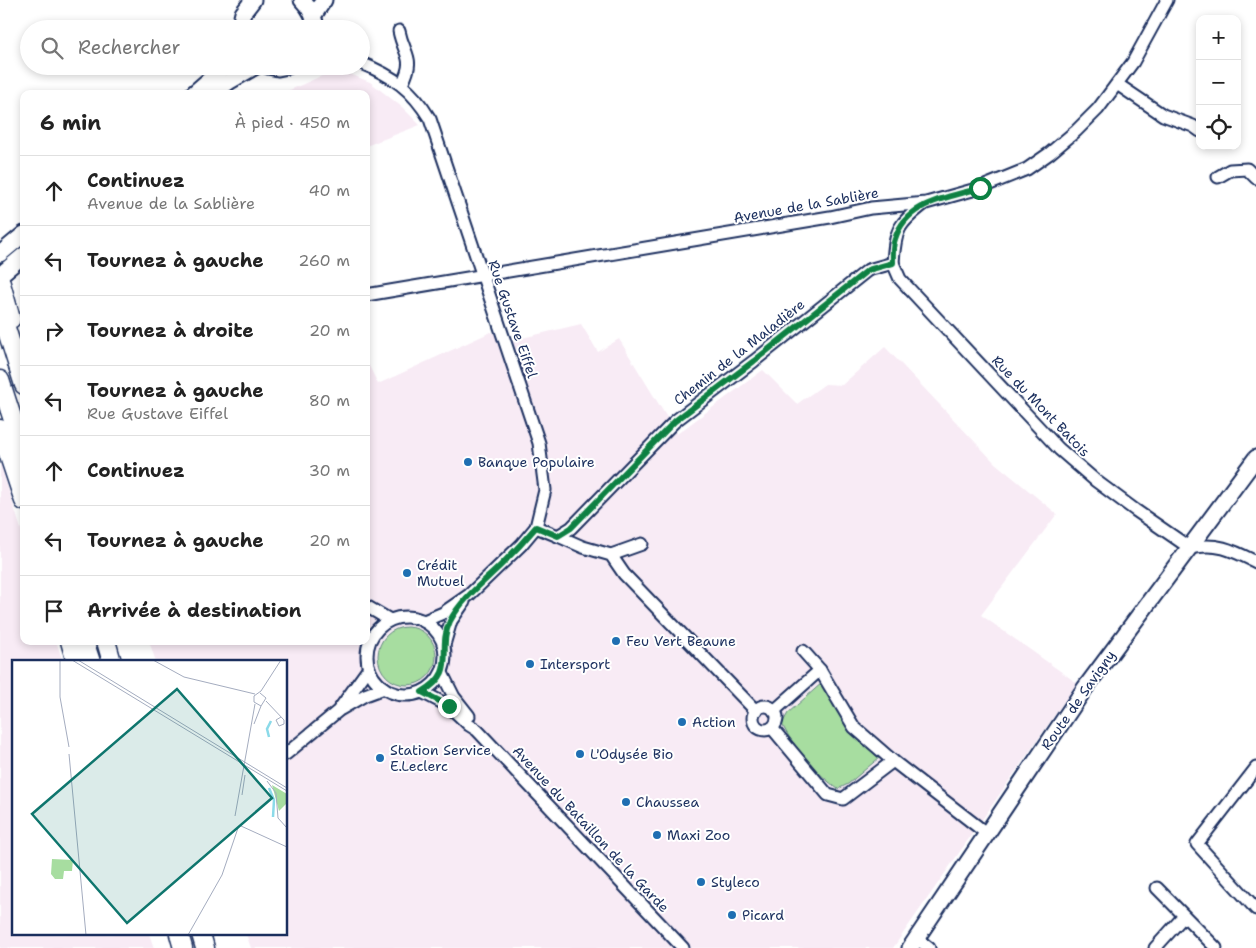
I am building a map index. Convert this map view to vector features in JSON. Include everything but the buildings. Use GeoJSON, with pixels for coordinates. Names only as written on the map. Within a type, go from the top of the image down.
{"type":"FeatureCollection","features":[{"type":"Feature","properties":{"kind":"highway"},"geometry":{"type":"LineString","coordinates":[[0,280],[13,329],[12,349]]}},
{"type":"Feature","properties":{"kind":"highway"},"geometry":{"type":"LineString","coordinates":[[0,309],[20,373]]}},
{"type":"Feature","properties":{"kind":"highway"},"geometry":{"type":"LineString","coordinates":[[0,380],[20,442]]}},
{"type":"Feature","properties":{"kind":"highway"},"geometry":{"type":"LineString","coordinates":[[0,429],[20,489]]}},
{"type":"Feature","properties":{"kind":"highway"},"geometry":{"type":"LineString","coordinates":[[71,645],[75,660]]}},
{"type":"Feature","properties":{"kind":"highway"},"geometry":{"type":"LineString","coordinates":[[85,645],[90,660]]}},
{"type":"Feature","properties":{"kind":"highway"},"geometry":{"type":"LineString","coordinates":[[107,645],[111,660]]}},
{"type":"Feature","properties":{"kind":"highway"},"geometry":{"type":"LineString","coordinates":[[179,936],[183,948]]}},
{"type":"Feature","properties":{"kind":"main road"},"geometry":{"type":"LineString","coordinates":[[302,0],[310,8],[314,20]]}},
{"type":"Feature","properties":{"kind":"main road"},"geometry":{"type":"LineString","coordinates":[[316,20],[324,0]]}},
{"type":"Feature","properties":{"kind":"main road"},"geometry":{"type":"LineString","coordinates":[[241,20],[250,1]]}},
{"type":"Feature","properties":{"kind":"main road"},"geometry":{"type":"LineString","coordinates":[[198,90],[215,75]]}},
{"type":"Feature","properties":{"kind":"main road"},"geometry":{"type":"LineString","coordinates":[[218,90],[240,75]]}},
{"type":"Feature","properties":{"kind":"main road"},"geometry":{"type":"LineString","coordinates":[[0,254],[19,238]]}},
{"type":"Feature","properties":{"kind":"main road"},"geometry":{"type":"LineString","coordinates":[[0,275],[20,258]]}},
{"type":"Feature","properties":{"kind":"main road","name":"Route de Savigny"},"geometry":{"type":"LineString","coordinates":[[913,943],[1085,688],[1256,458]]}},
{"type":"Feature","properties":{"kind":"street","name":"Avenue de la Sablière"},"geometry":{"type":"LineString","coordinates":[[370,294],[830,217],[872,208],[926,203],[980,188],[1026,169],[1050,153],[1098,109],[1133,62],[1167,0]]}},
{"type":"Feature","properties":{"kind":"street"},"geometry":{"type":"LineString","coordinates":[[399,31],[409,58],[409,68],[402,84]]}},
{"type":"Feature","properties":{"kind":"street","name":"Rue Gustave Eiffel"},"geometry":{"type":"LineString","coordinates":[[370,67],[402,84],[413,95],[430,119],[539,443],[546,490],[536,527],[514,552],[469,595],[443,613],[424,620]]}},
{"type":"Feature","properties":{"kind":"street"},"geometry":{"type":"LineString","coordinates":[[1117,84],[1163,115],[1196,128]]}},
{"type":"Feature","properties":{"kind":"street"},"geometry":{"type":"LineString","coordinates":[[1218,177],[1230,170],[1247,169],[1256,178]]}},
{"type":"Feature","properties":{"kind":"street"},"geometry":{"type":"LineString","coordinates":[[893,263],[894,241],[901,224],[926,203]]}},
{"type":"Feature","properties":{"kind":"street","name":"Chemin de la Maladière"},"geometry":{"type":"LineString","coordinates":[[558,536],[571,528],[675,421],[868,270],[893,263]]}},
{"type":"Feature","properties":{"kind":"street","name":"Rue du Mont Batois"},"geometry":{"type":"LineString","coordinates":[[893,263],[900,278],[1059,449],[1096,481],[1190,548]]}},
{"type":"Feature","properties":{"kind":"street"},"geometry":{"type":"LineString","coordinates":[[536,527],[583,547],[611,555],[642,544]]}},
{"type":"Feature","properties":{"kind":"street"},"geometry":{"type":"LineString","coordinates":[[1190,548],[1203,545],[1219,546],[1231,549],[1256,562]]}},
{"type":"Feature","properties":{"kind":"street"},"geometry":{"type":"LineString","coordinates":[[611,555],[624,574],[755,710]]}},
{"type":"Feature","properties":{"kind":"street","name":"Rue Gustave Eiffel"},"geometry":{"type":"LineString","coordinates":[[444,645],[451,621],[469,595]]}},
{"type":"Feature","properties":{"kind":"street"},"geometry":{"type":"LineString","coordinates":[[370,608],[390,620]]}},
{"type":"Feature","properties":{"kind":"street"},"geometry":{"type":"LineString","coordinates":[[369,645],[367,658],[369,668],[375,680],[384,688],[402,695],[422,692],[437,681],[442,673],[445,664],[444,645],[440,635],[424,620],[401,616],[390,620],[379,627],[370,642]]}},
{"type":"Feature","properties":{"kind":"street"},"geometry":{"type":"LineString","coordinates":[[370,633],[372,637]]}},
{"type":"Feature","properties":{"kind":"street"},"geometry":{"type":"LineString","coordinates":[[803,651],[820,670],[854,727],[986,833]]}},
{"type":"Feature","properties":{"kind":"street"},"geometry":{"type":"LineString","coordinates":[[338,711],[369,668]]}},
{"type":"Feature","properties":{"kind":"street"},"geometry":{"type":"LineString","coordinates":[[774,711],[820,670]]}},
{"type":"Feature","properties":{"kind":"street","name":"Avenue du Bataillon de la Garde"},"geometry":{"type":"LineString","coordinates":[[442,673],[448,688],[473,720],[478,730],[683,948]]}},
{"type":"Feature","properties":{"kind":"street"},"geometry":{"type":"LineString","coordinates":[[288,752],[338,711],[365,695],[384,688]]}},
{"type":"Feature","properties":{"kind":"street","name":"Avenue du Bataillon de la Garde"},"geometry":{"type":"LineString","coordinates":[[422,692],[449,706],[468,725],[478,730]]}},
{"type":"Feature","properties":{"kind":"street"},"geometry":{"type":"LineString","coordinates":[[766,706],[774,711],[776,721],[772,728],[764,730],[756,726],[752,717],[755,710],[766,706]]}},
{"type":"Feature","properties":{"kind":"street"},"geometry":{"type":"LineString","coordinates":[[772,728],[828,795],[842,799],[893,760]]}},
{"type":"Feature","properties":{"kind":"street"},"geometry":{"type":"LineString","coordinates":[[1256,768],[1197,844],[1256,909]]}},
{"type":"Feature","properties":{"kind":"street"},"geometry":{"type":"LineString","coordinates":[[1157,888],[1216,948]]}},
{"type":"Feature","properties":{"kind":"street"},"geometry":{"type":"LineString","coordinates":[[1155,948],[1184,916]]}},
{"type":"Feature","properties":{"kind":"street"},"geometry":{"type":"LineString","coordinates":[[913,943],[928,948]]}},
{"type":"Feature","properties":{"kind":"shaded area"},"geometry":{"type":"Polygon","coordinates":[[[324,75],[352,75],[370,82],[402,107],[420,125],[370,144],[370,90],[290,90],[324,75]]]}},
{"type":"Feature","properties":{"kind":"shaded area"},"geometry":{"type":"Polygon","coordinates":[[[581,324],[598,352],[619,339],[677,434],[763,370],[797,404],[825,384],[842,385],[885,347],[995,463],[1057,514],[981,615],[1077,683],[893,948],[251,948],[247,936],[288,936],[288,660],[155,660],[150,645],[370,645],[370,368],[378,384],[491,332],[514,340],[581,324]]]}},
{"type":"Feature","properties":{"kind":"shaded area"},"geometry":{"type":"Polygon","coordinates":[[[0,462],[20,526],[20,645],[57,645],[62,660],[12,660],[12,936],[150,936],[154,948],[0,948],[0,462]]]}},
{"type":"Feature","properties":{"kind":"green space"},"geometry":{"type":"Polygon","coordinates":[[[407,627],[418,629],[431,640],[436,656],[434,667],[423,680],[407,685],[396,683],[383,672],[378,656],[380,645],[391,632],[407,627]]]}},
{"type":"Feature","properties":{"kind":"green space"},"geometry":{"type":"Polygon","coordinates":[[[823,682],[880,757],[848,784],[838,789],[806,759],[782,724],[788,713],[823,682]]]}},
{"type":"Feature","properties":{"kind":"place","name":"Banque Populaire"},"geometry":{"type":"Point","coordinates":[468,462]}},
{"type":"Feature","properties":{"kind":"place","name":"Crédit Mutuel"},"geometry":{"type":"Point","coordinates":[407,573]}},
{"type":"Feature","properties":{"kind":"place","name":"Feu Vert Beaune"},"geometry":{"type":"Point","coordinates":[616,641]}},
{"type":"Feature","properties":{"kind":"place","name":"Intersport"},"geometry":{"type":"Point","coordinates":[530,664]}},
{"type":"Feature","properties":{"kind":"place","name":"Action"},"geometry":{"type":"Point","coordinates":[682,722]}},
{"type":"Feature","properties":{"kind":"place","name":"L'Odysée Bio"},"geometry":{"type":"Point","coordinates":[580,754]}},
{"type":"Feature","properties":{"kind":"place","name":"Station Service E.Leclerc"},"geometry":{"type":"Point","coordinates":[380,758]}},
{"type":"Feature","properties":{"kind":"place","name":"Chaussea"},"geometry":{"type":"Point","coordinates":[626,802]}},
{"type":"Feature","properties":{"kind":"place","name":"Maxi Zoo"},"geometry":{"type":"Point","coordinates":[657,835]}},
{"type":"Feature","properties":{"kind":"place","name":"Styleco"},"geometry":{"type":"Point","coordinates":[701,882]}},
{"type":"Feature","properties":{"kind":"place","name":"Picard"},"geometry":{"type":"Point","coordinates":[732,915]}},
{"type":"Feature","properties":{"kind":"route"},"geometry":{"type":"LineString","coordinates":[[449,706],[422,692],[430,688],[442,673],[446,654],[444,645],[451,621],[469,595],[521,545],[536,527],[558,536],[571,528],[675,421],[868,270],[893,263],[894,241],[901,224],[911,214],[926,203],[980,188]]}}]}
